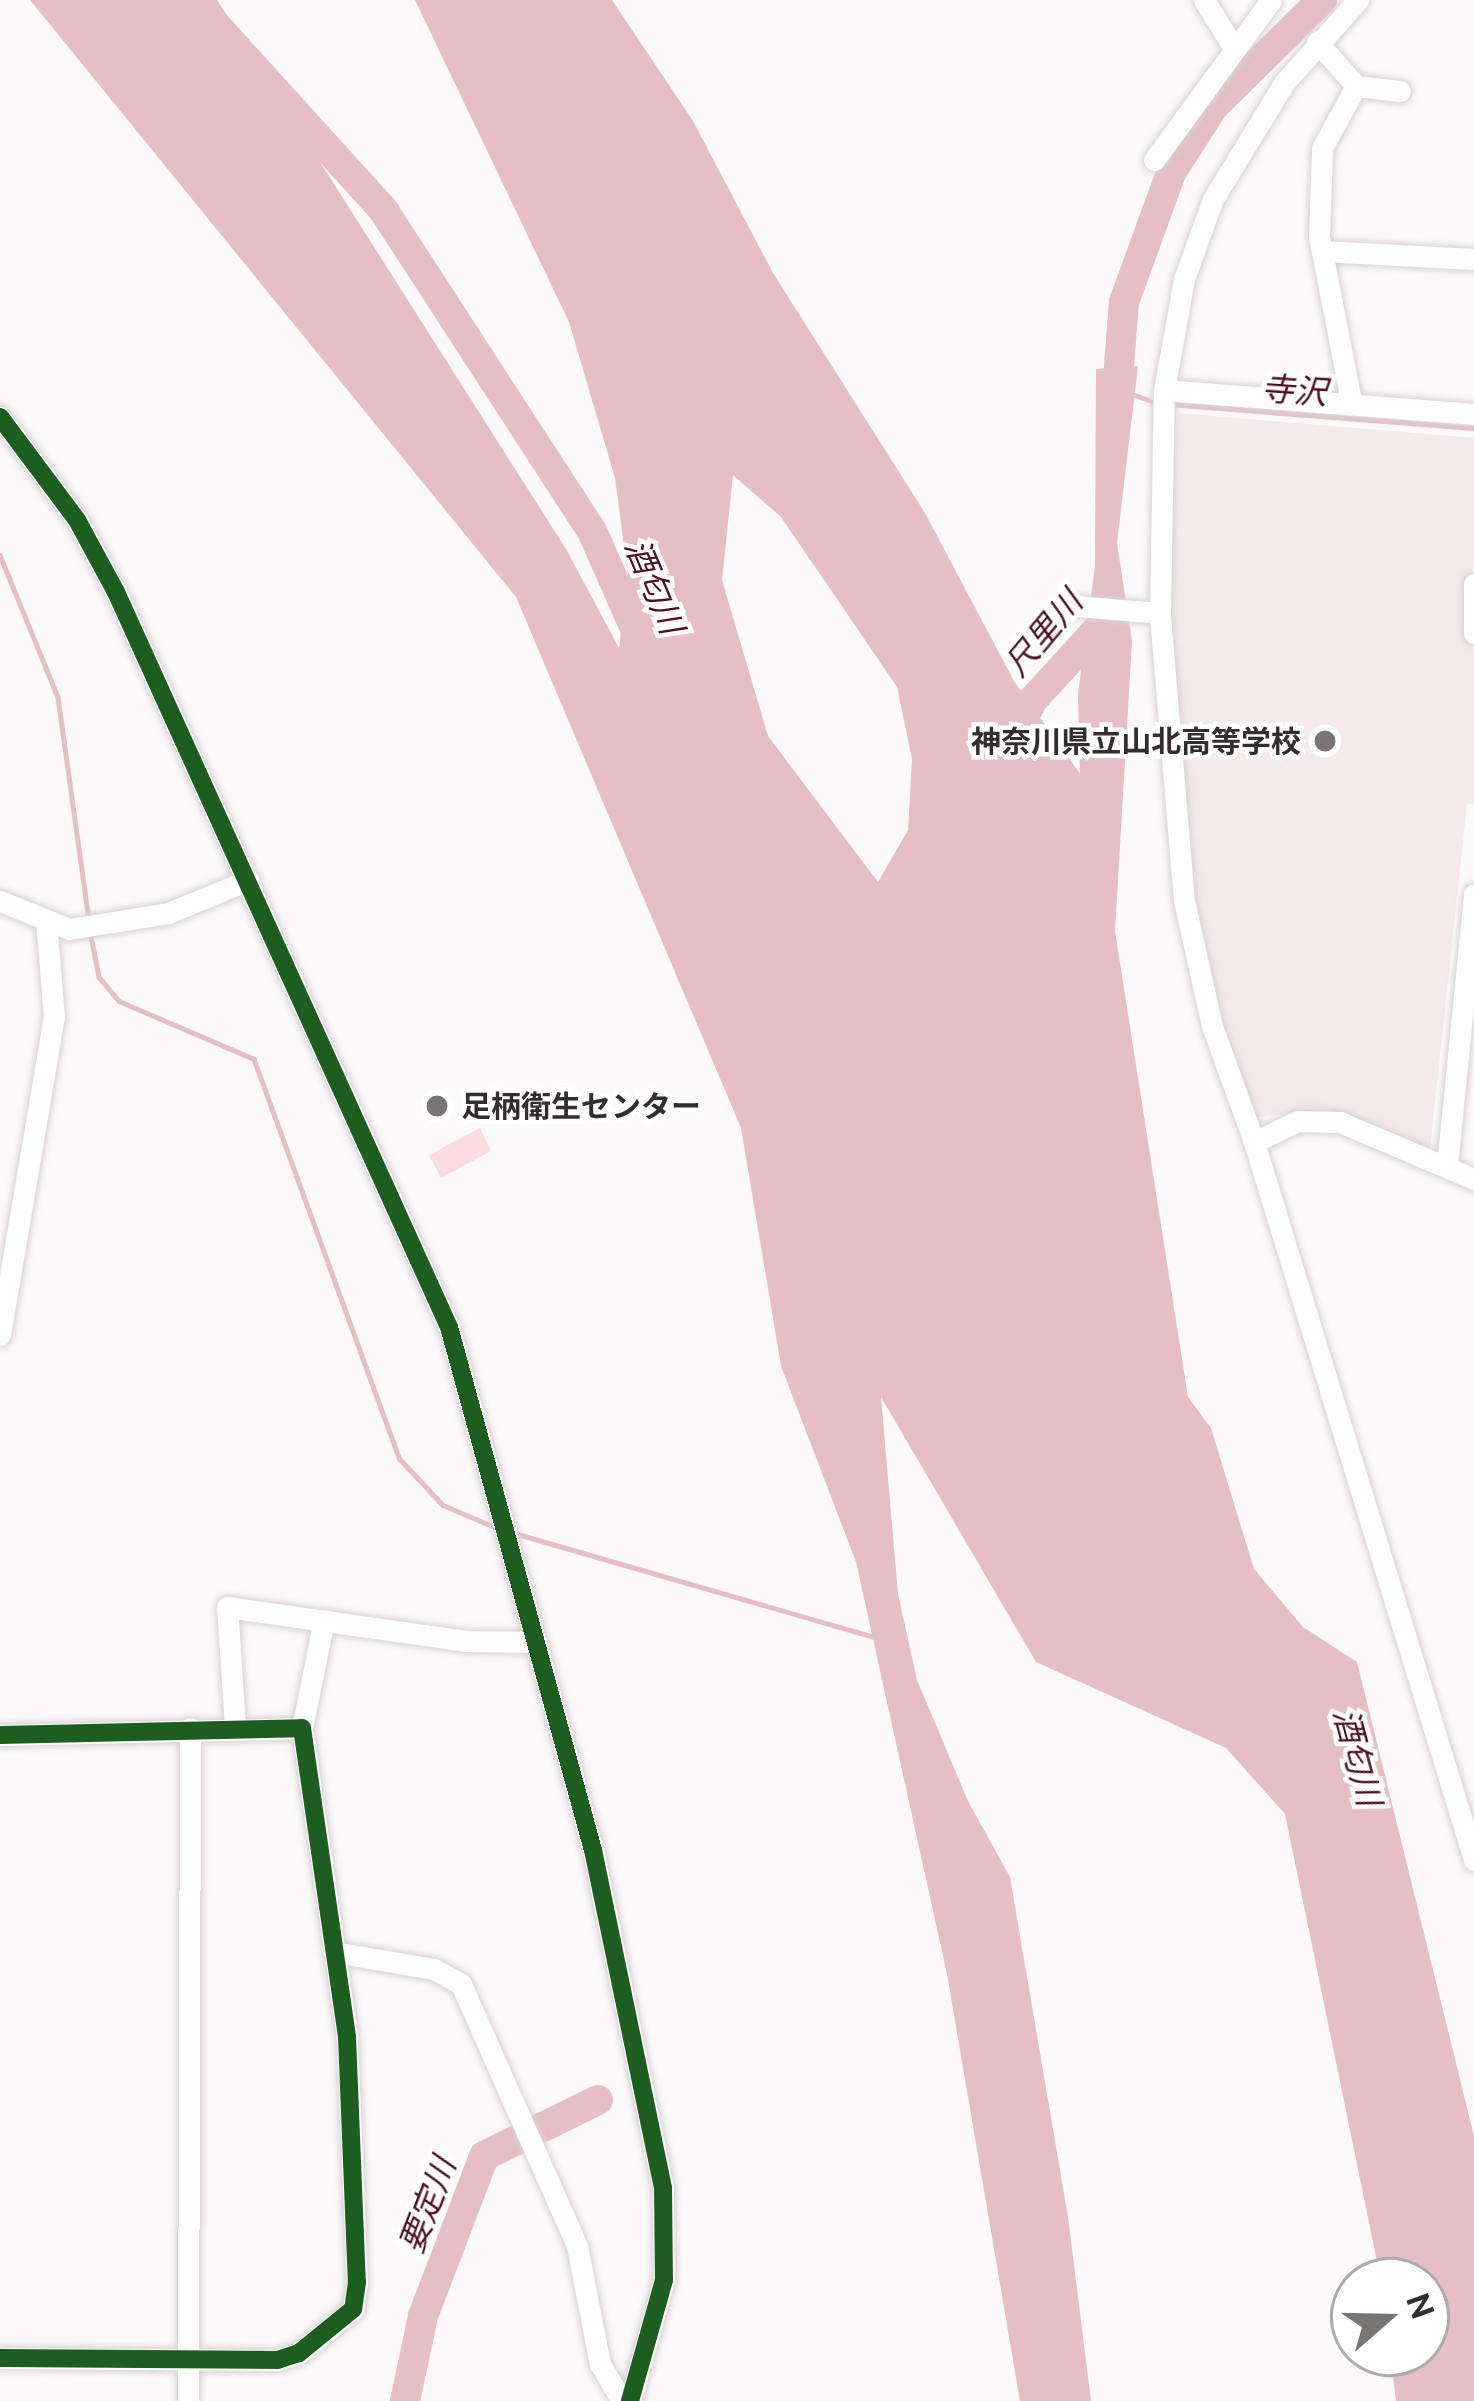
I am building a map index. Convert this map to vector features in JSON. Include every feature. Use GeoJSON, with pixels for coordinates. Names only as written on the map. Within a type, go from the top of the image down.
{"type":"FeatureCollection","features":[{"type":"Feature","properties":{"kind":"street"},"geometry":{"type":"LineString","coordinates":[[1204,0],[1232,45]]}},
{"type":"Feature","properties":{"kind":"street"},"geometry":{"type":"LineString","coordinates":[[1154,160],[1232,45],[1271,0]]}},
{"type":"Feature","properties":{"kind":"street"},"geometry":{"type":"LineString","coordinates":[[1358,0],[1317,42],[1251,130],[1213,199],[1184,279],[1164,399],[1160,613],[1184,901],[1212,1026],[1254,1142],[1474,1860]]}},
{"type":"Feature","properties":{"kind":"street"},"geometry":{"type":"LineString","coordinates":[[1317,42],[1356,86],[1400,91]]}},
{"type":"Feature","properties":{"kind":"street"},"geometry":{"type":"LineString","coordinates":[[1351,401],[1322,251],[1322,148],[1356,86]]}},
{"type":"Feature","properties":{"kind":"street"},"geometry":{"type":"LineString","coordinates":[[1322,251],[1474,259]]}},
{"type":"Feature","properties":{"kind":"street"},"geometry":{"type":"LineString","coordinates":[[1164,399],[1351,401],[1474,414]]}},
{"type":"Feature","properties":{"kind":"street"},"geometry":{"type":"LineString","coordinates":[[0,417],[67,505],[106,574],[412,1234],[449,1327],[622,1966],[668,2222],[664,2280],[626,2401]]}},
{"type":"Feature","properties":{"kind":"street"},"geometry":{"type":"LineString","coordinates":[[1474,584],[1474,633]]}},
{"type":"Feature","properties":{"kind":"street"},"geometry":{"type":"LineString","coordinates":[[1064,605],[1160,613]]}},
{"type":"Feature","properties":{"kind":"street"},"geometry":{"type":"LineString","coordinates":[[0,901],[69,929],[168,913],[248,880]]}},
{"type":"Feature","properties":{"kind":"street"},"geometry":{"type":"LineString","coordinates":[[1447,1166],[1474,894]]}},
{"type":"Feature","properties":{"kind":"street"},"geometry":{"type":"LineString","coordinates":[[0,1335],[54,1017],[46,920]]}},
{"type":"Feature","properties":{"kind":"street"},"geometry":{"type":"LineString","coordinates":[[1254,1142],[1298,1121],[1340,1122],[1474,1178]]}},
{"type":"Feature","properties":{"kind":"street"},"geometry":{"type":"LineString","coordinates":[[235,1726],[227,1607],[536,1642]]}},
{"type":"Feature","properties":{"kind":"street"},"geometry":{"type":"LineString","coordinates":[[0,2358],[290,2357],[353,2309],[347,2037],[302,1728],[324,1621]]}},
{"type":"Feature","properties":{"kind":"street"},"geometry":{"type":"LineString","coordinates":[[0,1736],[235,1726],[302,1728]]}},
{"type":"Feature","properties":{"kind":"street"},"geometry":{"type":"LineString","coordinates":[[188,2401],[190,1728]]}},
{"type":"Feature","properties":{"kind":"street"},"geometry":{"type":"LineString","coordinates":[[334,1952],[434,1969],[461,1984],[577,2246],[600,2364],[626,2401]]}},
{"type":"Feature","properties":{"kind":"shaded area","name":"神奈川県立山北高等学校"},"geometry":{"type":"Polygon","coordinates":[[[1178,413],[1474,438],[1474,562],[1464,616],[1474,652],[1474,804],[1467,804],[1430,1149],[1331,1110],[1256,1117],[1228,1042],[1209,980],[1182,819],[1167,547],[1178,413]]]}},
{"type":"Feature","properties":{"kind":"shaded area"},"geometry":{"type":"Polygon","coordinates":[[[480,1128],[491,1151],[441,1178],[429,1155],[480,1128]]]}},
{"type":"Feature","properties":{"kind":"water"},"geometry":{"type":"Polygon","coordinates":[[[30,0],[217,0],[566,549],[619,648],[628,576],[615,478],[569,322],[415,0],[612,0],[693,121],[773,273],[925,513],[1014,681],[1080,774],[1078,694],[1095,566],[1096,369],[1138,366],[1117,543],[1132,641],[1115,931],[1188,1397],[1211,1428],[1254,1569],[1303,1627],[1357,1662],[1474,2136],[1474,2401],[1396,2401],[1393,2377],[1450,2377],[1450,2257],[1376,2257],[1285,1814],[1226,1748],[1036,1662],[881,1397],[898,1594],[917,1680],[968,1801],[1010,1877],[1068,2217],[1091,2401],[1020,2401],[947,1974],[856,1562],[781,1366],[741,1128],[516,597],[30,0]],[[733,475],[722,580],[768,736],[878,882],[908,830],[912,759],[897,687],[781,517],[733,475]]]}},
{"type":"Feature","properties":{"kind":"waterway","name":"酒匂川"},"geometry":{"type":"LineString","coordinates":[[193,0],[384,211],[592,531],[640,640]]}},
{"type":"Feature","properties":{"kind":"waterway","name":"尺里川"},"geometry":{"type":"LineString","coordinates":[[1116,405],[1124,302],[1171,173],[1213,107],[1322,0]]}},
{"type":"Feature","properties":{"kind":"waterway","name":"寺沢"},"geometry":{"type":"LineString","coordinates":[[1135,395],[1157,403]]}},
{"type":"Feature","properties":{"kind":"waterway","name":"寺沢"},"geometry":{"type":"LineString","coordinates":[[1169,404],[1474,428]]}},
{"type":"Feature","properties":{"kind":"waterway"},"geometry":{"type":"LineString","coordinates":[[0,555],[58,697],[89,920]]}},
{"type":"Feature","properties":{"kind":"waterway","name":"尺里川"},"geometry":{"type":"LineString","coordinates":[[1012,741],[1032,701],[1107,619]]}},
{"type":"Feature","properties":{"kind":"waterway"},"geometry":{"type":"LineString","coordinates":[[90,931],[99,977],[119,1001],[254,1059],[399,1458],[443,1505],[497,1528]]}},
{"type":"Feature","properties":{"kind":"waterway"},"geometry":{"type":"LineString","coordinates":[[514,1533],[878,1638]]}},
{"type":"Feature","properties":{"kind":"waterway","name":"要定川"},"geometry":{"type":"LineString","coordinates":[[405,2401],[423,2316],[484,2156],[598,2100]]}},
{"type":"Feature","properties":{"kind":"cycle path"},"geometry":{"type":"LineString","coordinates":[[0,417],[77,520],[116,592],[449,1327],[593,1850],[663,2188],[664,2280],[630,2401]]}},
{"type":"Feature","properties":{"kind":"cycle path"},"geometry":{"type":"LineString","coordinates":[[0,1735],[302,1728],[347,2037],[357,2282],[353,2309],[299,2353],[278,2360],[0,2358]]}},
{"type":"Feature","properties":{"kind":"place","name":"神奈川県立山北高等学校"},"geometry":{"type":"Point","coordinates":[1325,741]}},
{"type":"Feature","properties":{"kind":"place","name":"足柄衛生センター"},"geometry":{"type":"Point","coordinates":[437,1106]}}]}
